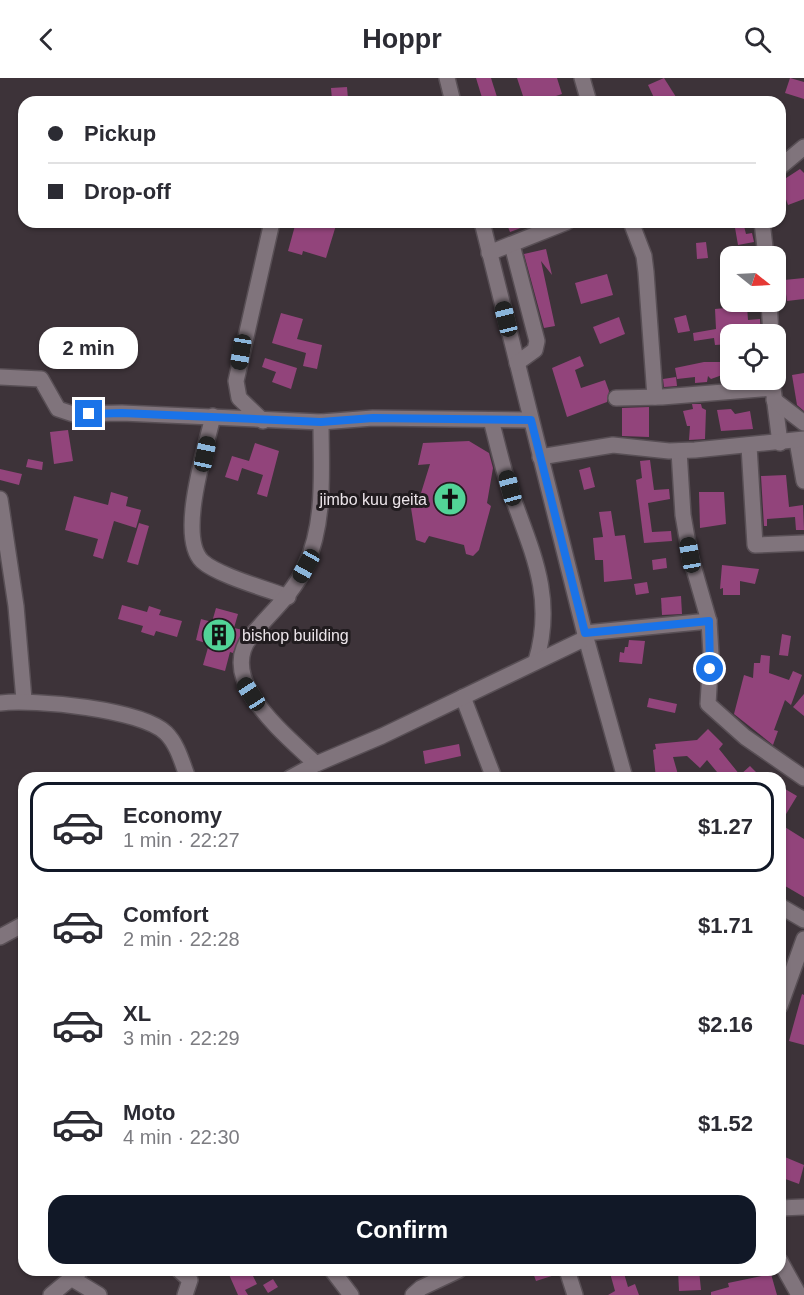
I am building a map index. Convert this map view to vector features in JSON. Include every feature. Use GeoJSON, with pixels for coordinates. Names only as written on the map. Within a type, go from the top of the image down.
{"type":"FeatureCollection","features":[{"type":"Feature","properties":{"kind":"street"},"geometry":{"type":"LineString","coordinates":[[447,78],[452,96]]}},
{"type":"Feature","properties":{"kind":"street"},"geometry":{"type":"LineString","coordinates":[[582,78],[587,96]]}},
{"type":"Feature","properties":{"kind":"street"},"geometry":{"type":"LineString","coordinates":[[786,162],[804,147]]}},
{"type":"Feature","properties":{"kind":"street"},"geometry":{"type":"LineString","coordinates":[[263,421],[239,398],[236,381],[271,228]]}},
{"type":"Feature","properties":{"kind":"street"},"geometry":{"type":"LineString","coordinates":[[483,228],[540,457],[623,772]]}},
{"type":"Feature","properties":{"kind":"street"},"geometry":{"type":"LineString","coordinates":[[489,253],[553,228]]}},
{"type":"Feature","properties":{"kind":"street"},"geometry":{"type":"LineString","coordinates":[[633,228],[644,256],[655,397]]}},
{"type":"Feature","properties":{"kind":"street"},"geometry":{"type":"LineString","coordinates":[[763,228],[765,246]]}},
{"type":"Feature","properties":{"kind":"street"},"geometry":{"type":"LineString","coordinates":[[512,245],[537,341],[535,350],[517,363]]}},
{"type":"Feature","properties":{"kind":"street"},"geometry":{"type":"LineString","coordinates":[[0,377],[41,379],[58,409],[66,414],[213,416],[263,421],[321,422],[373,418],[531,420]]}},
{"type":"Feature","properties":{"kind":"street"},"geometry":{"type":"LineString","coordinates":[[616,398],[758,390]]}},
{"type":"Feature","properties":{"kind":"street"},"geometry":{"type":"LineString","coordinates":[[773,390],[780,443]]}},
{"type":"Feature","properties":{"kind":"street"},"geometry":{"type":"LineString","coordinates":[[774,390],[804,423]]}},
{"type":"Feature","properties":{"kind":"street"},"geometry":{"type":"LineString","coordinates":[[213,416],[192,511],[196,549],[202,561],[214,569],[288,597]]}},
{"type":"Feature","properties":{"kind":"street"},"geometry":{"type":"LineString","coordinates":[[491,420],[510,488],[524,522],[543,596],[541,643],[536,662]]}},
{"type":"Feature","properties":{"kind":"street"},"geometry":{"type":"LineString","coordinates":[[321,422],[321,505],[306,566],[288,597],[247,640],[241,657],[240,671],[244,683],[312,770],[463,698],[586,635],[709,621]]}},
{"type":"Feature","properties":{"kind":"street"},"geometry":{"type":"LineString","coordinates":[[540,457],[613,445],[679,451],[800,440],[804,481]]}},
{"type":"Feature","properties":{"kind":"street"},"geometry":{"type":"LineString","coordinates":[[749,446],[755,545],[804,543]]}},
{"type":"Feature","properties":{"kind":"street"},"geometry":{"type":"LineString","coordinates":[[679,451],[683,515],[690,555],[709,621],[711,654],[707,697],[711,708],[767,753],[804,778]]}},
{"type":"Feature","properties":{"kind":"street"},"geometry":{"type":"LineString","coordinates":[[0,499],[16,606],[24,700]]}},
{"type":"Feature","properties":{"kind":"street"},"geometry":{"type":"LineString","coordinates":[[463,698],[492,772]]}},
{"type":"Feature","properties":{"kind":"street"},"geometry":{"type":"LineString","coordinates":[[0,703],[24,700],[101,711],[155,726],[175,744],[186,772]]}},
{"type":"Feature","properties":{"kind":"street"},"geometry":{"type":"LineString","coordinates":[[786,910],[804,920]]}},
{"type":"Feature","properties":{"kind":"street"},"geometry":{"type":"LineString","coordinates":[[0,937],[18,927]]}},
{"type":"Feature","properties":{"kind":"street"},"geometry":{"type":"LineString","coordinates":[[786,989],[804,939]]}},
{"type":"Feature","properties":{"kind":"street"},"geometry":{"type":"LineString","coordinates":[[786,1208],[804,1207]]}},
{"type":"Feature","properties":{"kind":"street"},"geometry":{"type":"LineString","coordinates":[[786,1272],[799,1295]]}},
{"type":"Feature","properties":{"kind":"street"},"geometry":{"type":"LineString","coordinates":[[51,1295],[74,1276]]}},
{"type":"Feature","properties":{"kind":"street"},"geometry":{"type":"LineString","coordinates":[[78,1276],[99,1295]]}},
{"type":"Feature","properties":{"kind":"street"},"geometry":{"type":"LineString","coordinates":[[185,1295],[190,1280],[186,1276]]}},
{"type":"Feature","properties":{"kind":"street"},"geometry":{"type":"LineString","coordinates":[[337,1276],[351,1295]]}},
{"type":"Feature","properties":{"kind":"street"},"geometry":{"type":"LineString","coordinates":[[419,1293],[449,1276]]}},
{"type":"Feature","properties":{"kind":"street"},"geometry":{"type":"LineString","coordinates":[[569,1276],[575,1295]]}},
{"type":"Feature","properties":{"kind":"building"},"geometry":{"type":"Polygon","coordinates":[[[476,78],[491,78],[497,96],[481,96],[476,78]]]}},
{"type":"Feature","properties":{"kind":"building"},"geometry":{"type":"Polygon","coordinates":[[[517,78],[557,78],[562,94],[556,96],[523,96],[517,78]]]}},
{"type":"Feature","properties":{"kind":"building"},"geometry":{"type":"Polygon","coordinates":[[[664,78],[675,96],[653,96],[648,85],[664,78]]]}},
{"type":"Feature","properties":{"kind":"building"},"geometry":{"type":"Polygon","coordinates":[[[790,78],[804,82],[804,99],[785,93],[790,78]]]}},
{"type":"Feature","properties":{"kind":"building"},"geometry":{"type":"Polygon","coordinates":[[[347,87],[348,96],[332,96],[331,88],[347,87]]]}},
{"type":"Feature","properties":{"kind":"building"},"geometry":{"type":"Polygon","coordinates":[[[800,169],[804,173],[804,199],[788,205],[786,178],[800,169]]]}},
{"type":"Feature","properties":{"kind":"building"},"geometry":{"type":"Polygon","coordinates":[[[294,228],[335,228],[326,258],[303,251],[302,255],[288,251],[294,228]]]}},
{"type":"Feature","properties":{"kind":"building"},"geometry":{"type":"Polygon","coordinates":[[[508,228],[521,228],[510,232],[508,228]]]}},
{"type":"Feature","properties":{"kind":"building"},"geometry":{"type":"Polygon","coordinates":[[[735,228],[744,228],[746,234],[752,233],[754,242],[738,245],[735,228]]]}},
{"type":"Feature","properties":{"kind":"building"},"geometry":{"type":"Polygon","coordinates":[[[706,242],[708,258],[697,259],[696,243],[706,242]]]}},
{"type":"Feature","properties":{"kind":"building"},"geometry":{"type":"Polygon","coordinates":[[[546,249],[552,275],[541,261],[555,326],[544,328],[524,254],[546,249]]]}},
{"type":"Feature","properties":{"kind":"building"},"geometry":{"type":"Polygon","coordinates":[[[607,274],[613,295],[581,304],[575,283],[607,274]]]}},
{"type":"Feature","properties":{"kind":"building"},"geometry":{"type":"Polygon","coordinates":[[[804,278],[804,299],[787,301],[786,280],[804,278]]]}},
{"type":"Feature","properties":{"kind":"building"},"geometry":{"type":"Polygon","coordinates":[[[715,309],[720,309],[720,312],[747,312],[748,320],[760,319],[760,324],[720,324],[720,345],[715,345],[714,338],[694,341],[693,333],[716,329],[715,309]]]}},
{"type":"Feature","properties":{"kind":"building"},"geometry":{"type":"Polygon","coordinates":[[[281,313],[303,319],[297,339],[322,345],[317,369],[303,366],[306,353],[272,343],[281,313]]]}},
{"type":"Feature","properties":{"kind":"building"},"geometry":{"type":"Polygon","coordinates":[[[686,315],[690,331],[678,333],[674,318],[686,315]]]}},
{"type":"Feature","properties":{"kind":"building"},"geometry":{"type":"Polygon","coordinates":[[[619,317],[625,334],[600,344],[593,327],[619,317]]]}},
{"type":"Feature","properties":{"kind":"building"},"geometry":{"type":"Polygon","coordinates":[[[580,356],[584,366],[575,370],[581,388],[605,380],[609,391],[607,402],[567,417],[552,368],[580,356]]]}},
{"type":"Feature","properties":{"kind":"building"},"geometry":{"type":"Polygon","coordinates":[[[265,358],[297,368],[291,389],[272,382],[276,372],[262,367],[265,358]]]}},
{"type":"Feature","properties":{"kind":"building"},"geometry":{"type":"Polygon","coordinates":[[[704,362],[720,362],[720,376],[711,379],[708,376],[707,382],[695,383],[695,377],[677,379],[675,368],[704,362]]]}},
{"type":"Feature","properties":{"kind":"building"},"geometry":{"type":"Polygon","coordinates":[[[804,373],[804,411],[797,405],[792,375],[804,373]]]}},
{"type":"Feature","properties":{"kind":"building"},"geometry":{"type":"Polygon","coordinates":[[[676,377],[677,386],[664,387],[663,379],[676,377]]]}},
{"type":"Feature","properties":{"kind":"building"},"geometry":{"type":"Polygon","coordinates":[[[692,404],[701,404],[706,410],[705,439],[689,440],[690,426],[687,426],[683,411],[693,409],[692,404]]]}},
{"type":"Feature","properties":{"kind":"building"},"geometry":{"type":"Polygon","coordinates":[[[649,407],[649,437],[622,436],[622,408],[649,407]]]}},
{"type":"Feature","properties":{"kind":"building"},"geometry":{"type":"Polygon","coordinates":[[[731,409],[735,414],[750,411],[753,429],[721,431],[717,410],[731,409]]]}},
{"type":"Feature","properties":{"kind":"building"},"geometry":{"type":"Polygon","coordinates":[[[68,430],[73,461],[54,464],[50,432],[68,430]]]}},
{"type":"Feature","properties":{"kind":"building","name":"jimbo kuu geita"},"geometry":{"type":"Polygon","coordinates":[[[469,441],[489,453],[493,468],[487,503],[491,506],[479,550],[473,556],[466,554],[464,545],[429,536],[425,543],[416,540],[411,508],[413,494],[421,493],[430,464],[418,465],[423,443],[469,441]]]}},
{"type":"Feature","properties":{"kind":"building"},"geometry":{"type":"Polygon","coordinates":[[[255,443],[279,451],[267,497],[257,494],[263,475],[242,468],[238,481],[225,477],[232,456],[249,461],[255,443]]]}},
{"type":"Feature","properties":{"kind":"building"},"geometry":{"type":"Polygon","coordinates":[[[28,459],[43,462],[42,470],[26,467],[28,459]]]}},
{"type":"Feature","properties":{"kind":"building"},"geometry":{"type":"Polygon","coordinates":[[[650,460],[654,490],[669,489],[670,499],[648,503],[652,532],[671,531],[672,541],[644,543],[636,480],[642,478],[640,461],[650,460]]]}},
{"type":"Feature","properties":{"kind":"building"},"geometry":{"type":"Polygon","coordinates":[[[590,467],[595,487],[584,490],[579,470],[590,467]]]}},
{"type":"Feature","properties":{"kind":"building"},"geometry":{"type":"Polygon","coordinates":[[[0,469],[22,474],[19,485],[0,480],[0,469]]]}},
{"type":"Feature","properties":{"kind":"building"},"geometry":{"type":"Polygon","coordinates":[[[786,475],[789,507],[803,505],[804,530],[796,530],[795,517],[767,519],[767,526],[764,526],[761,476],[786,475]]]}},
{"type":"Feature","properties":{"kind":"building"},"geometry":{"type":"Polygon","coordinates":[[[111,492],[128,497],[126,506],[141,510],[136,528],[114,521],[103,559],[93,556],[98,539],[65,530],[74,496],[108,505],[111,492]]]}},
{"type":"Feature","properties":{"kind":"building"},"geometry":{"type":"Polygon","coordinates":[[[699,492],[724,492],[726,524],[700,528],[699,492]]]}},
{"type":"Feature","properties":{"kind":"building"},"geometry":{"type":"Polygon","coordinates":[[[611,511],[615,536],[625,535],[632,579],[604,582],[603,560],[595,560],[593,538],[603,537],[599,512],[611,511]]]}},
{"type":"Feature","properties":{"kind":"building"},"geometry":{"type":"Polygon","coordinates":[[[139,523],[149,526],[138,565],[127,562],[139,523]]]}},
{"type":"Feature","properties":{"kind":"building"},"geometry":{"type":"Polygon","coordinates":[[[666,558],[667,568],[653,570],[652,560],[666,558]]]}},
{"type":"Feature","properties":{"kind":"building"},"geometry":{"type":"Polygon","coordinates":[[[722,565],[759,569],[755,584],[740,581],[740,595],[723,595],[723,588],[720,589],[722,565]]]}},
{"type":"Feature","properties":{"kind":"building"},"geometry":{"type":"Polygon","coordinates":[[[647,582],[649,593],[636,595],[634,584],[647,582]]]}},
{"type":"Feature","properties":{"kind":"building"},"geometry":{"type":"Polygon","coordinates":[[[681,596],[682,614],[662,615],[661,598],[681,596]]]}},
{"type":"Feature","properties":{"kind":"building"},"geometry":{"type":"Polygon","coordinates":[[[122,605],[147,612],[149,606],[161,610],[159,615],[182,621],[177,637],[156,631],[154,636],[141,632],[143,626],[118,619],[122,605]]]}},
{"type":"Feature","properties":{"kind":"building","name":"bishop building"},"geometry":{"type":"Polygon","coordinates":[[[216,608],[238,614],[234,628],[243,630],[233,653],[230,652],[225,671],[203,665],[209,644],[196,640],[201,619],[212,622],[216,608]]]}},
{"type":"Feature","properties":{"kind":"building"},"geometry":{"type":"Polygon","coordinates":[[[782,634],[791,636],[788,656],[779,655],[782,634]]]}},
{"type":"Feature","properties":{"kind":"building"},"geometry":{"type":"Polygon","coordinates":[[[629,640],[645,641],[642,664],[619,662],[620,652],[624,653],[629,640]]]}},
{"type":"Feature","properties":{"kind":"building"},"geometry":{"type":"Polygon","coordinates":[[[761,655],[770,656],[769,673],[789,680],[793,671],[802,675],[791,705],[785,700],[774,730],[778,731],[773,745],[734,714],[744,675],[753,678],[754,663],[760,663],[761,655]]]}},
{"type":"Feature","properties":{"kind":"building"},"geometry":{"type":"Polygon","coordinates":[[[804,694],[804,716],[793,707],[804,694]]]}},
{"type":"Feature","properties":{"kind":"building"},"geometry":{"type":"Polygon","coordinates":[[[649,698],[677,704],[675,713],[647,707],[649,698]]]}},
{"type":"Feature","properties":{"kind":"building"},"geometry":{"type":"Polygon","coordinates":[[[708,729],[723,744],[719,749],[738,772],[717,772],[707,760],[700,768],[687,756],[673,757],[677,772],[655,772],[653,750],[656,749],[655,744],[697,740],[708,729]]]}},
{"type":"Feature","properties":{"kind":"building"},"geometry":{"type":"Polygon","coordinates":[[[459,744],[461,756],[425,764],[423,751],[459,744]]]}},
{"type":"Feature","properties":{"kind":"building"},"geometry":{"type":"Polygon","coordinates":[[[750,766],[756,772],[743,772],[750,766]]]}},
{"type":"Feature","properties":{"kind":"building"},"geometry":{"type":"Polygon","coordinates":[[[786,790],[797,796],[786,814],[786,790]]]}},
{"type":"Feature","properties":{"kind":"building"},"geometry":{"type":"Polygon","coordinates":[[[786,828],[804,839],[804,897],[786,886],[786,828]]]}},
{"type":"Feature","properties":{"kind":"building"},"geometry":{"type":"Polygon","coordinates":[[[802,994],[804,995],[804,1045],[789,1041],[802,994]]]}},
{"type":"Feature","properties":{"kind":"building"},"geometry":{"type":"Polygon","coordinates":[[[786,1158],[804,1165],[799,1184],[786,1179],[786,1158]]]}},
{"type":"Feature","properties":{"kind":"building"},"geometry":{"type":"Polygon","coordinates":[[[230,1276],[253,1276],[257,1284],[245,1290],[248,1295],[238,1295],[230,1276]]]}},
{"type":"Feature","properties":{"kind":"building"},"geometry":{"type":"Polygon","coordinates":[[[534,1276],[552,1276],[536,1281],[534,1276]]]}},
{"type":"Feature","properties":{"kind":"building"},"geometry":{"type":"Polygon","coordinates":[[[611,1276],[625,1276],[628,1287],[635,1284],[639,1295],[608,1295],[615,1291],[611,1276]]]}},
{"type":"Feature","properties":{"kind":"building"},"geometry":{"type":"Polygon","coordinates":[[[678,1276],[700,1276],[701,1290],[679,1291],[678,1276]]]}},
{"type":"Feature","properties":{"kind":"building"},"geometry":{"type":"Polygon","coordinates":[[[772,1276],[777,1295],[711,1295],[711,1292],[729,1287],[728,1283],[772,1276]]]}},
{"type":"Feature","properties":{"kind":"building"},"geometry":{"type":"Polygon","coordinates":[[[273,1279],[278,1287],[268,1293],[263,1285],[273,1279]]]}},
{"type":"Feature","properties":{"kind":"place","name":"jimbo kuu geita"},"geometry":{"type":"Point","coordinates":[450,499]}},
{"type":"Feature","properties":{"kind":"place","name":"bishop building"},"geometry":{"type":"Point","coordinates":[219,635]}},
{"type":"Feature","properties":{"kind":"route"},"geometry":{"type":"LineString","coordinates":[[89,414],[213,416],[263,421],[321,422],[373,418],[531,420],[585,633],[709,621],[710,669]]}}]}
